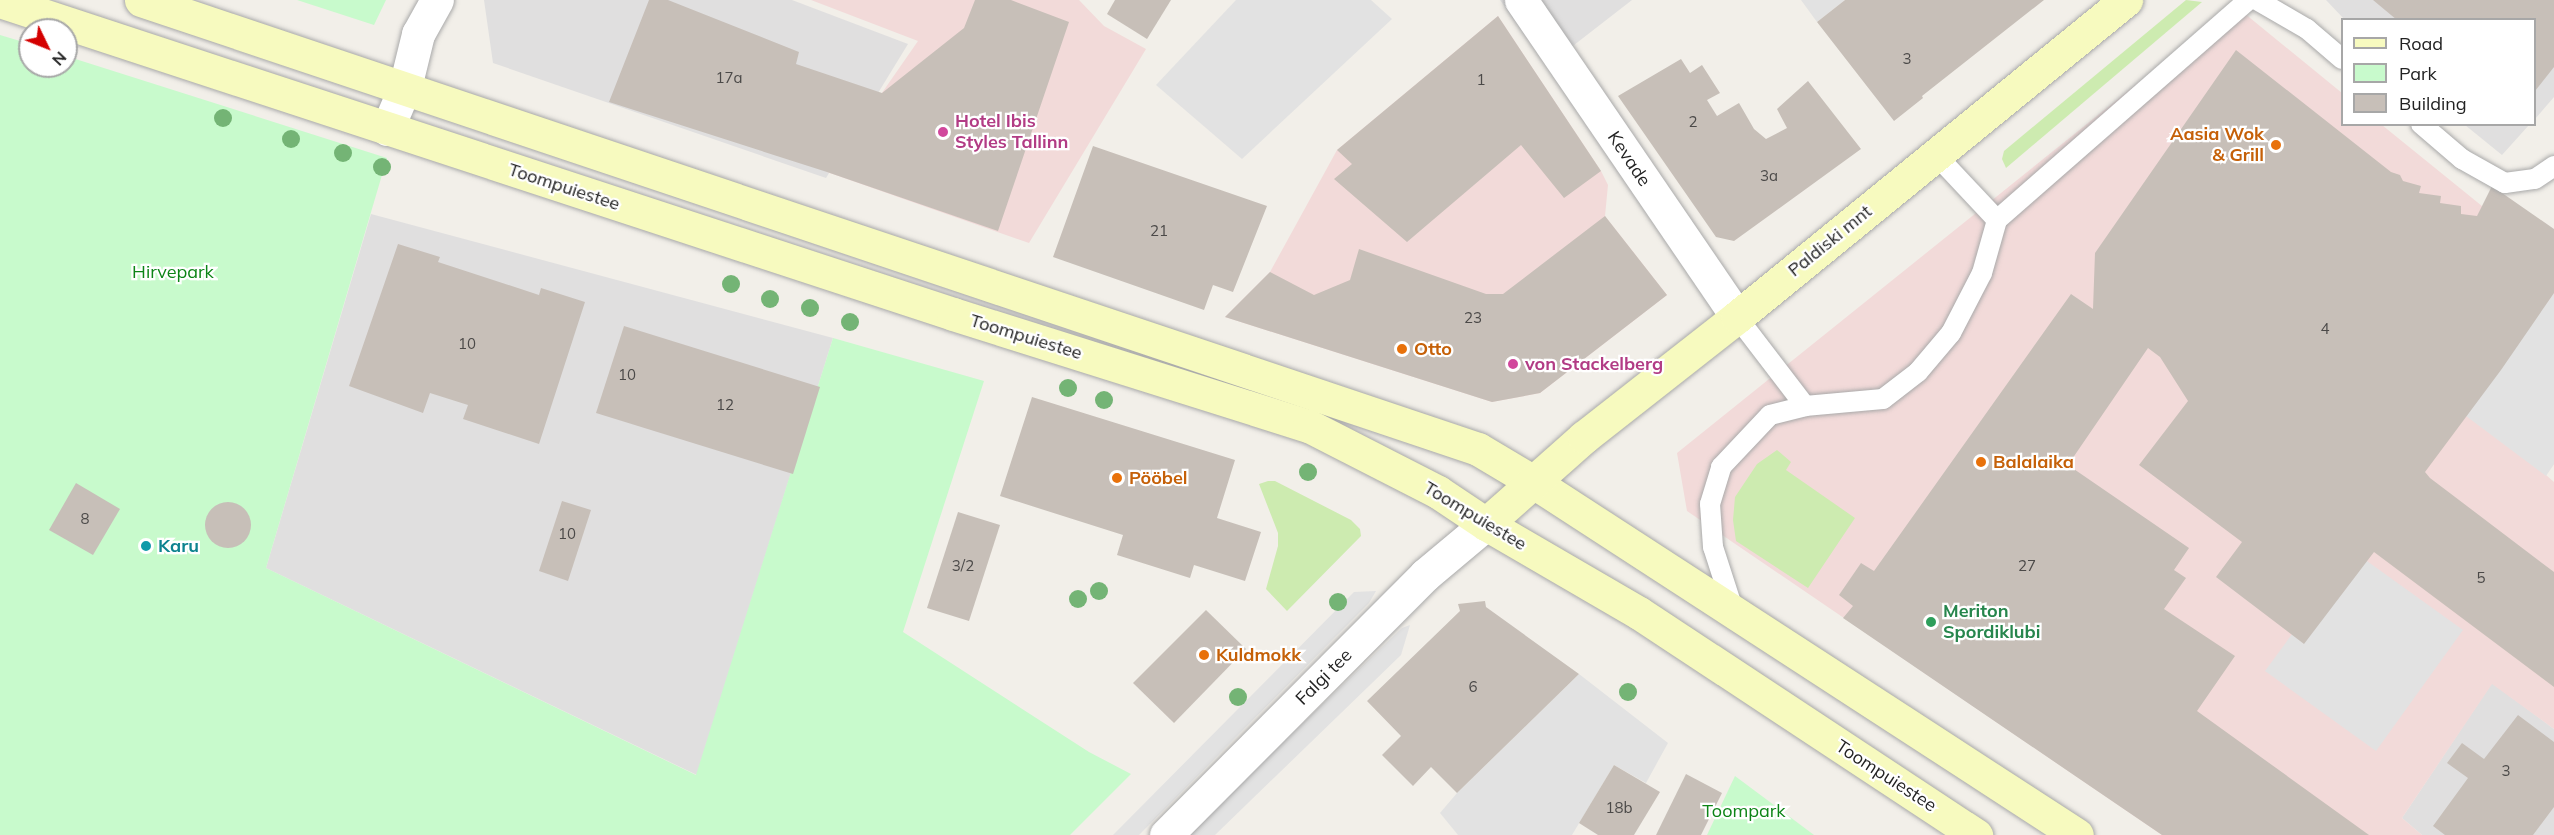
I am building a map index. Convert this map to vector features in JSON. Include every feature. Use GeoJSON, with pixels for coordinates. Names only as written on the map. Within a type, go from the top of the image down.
{"type":"FeatureCollection","features":[{"type":"Feature","properties":{"kind":"main road","name":"Toompuiestee"},"geometry":{"type":"LineString","coordinates":[[141,0],[1478,449],[1535,483],[2077,835]]}},
{"type":"Feature","properties":{"kind":"main road","name":"Paldiski mnt"},"geometry":{"type":"LineString","coordinates":[[1486,524],[1535,483],[1584,437],[1737,317],[2126,0]]}},
{"type":"Feature","properties":{"kind":"main road","name":"Toompuiestee"},"geometry":{"type":"LineString","coordinates":[[0,1],[953,314],[1309,426],[1438,492],[1486,524],[1639,613],[1976,835]]}},
{"type":"Feature","properties":{"kind":"street"},"geometry":{"type":"LineString","coordinates":[[387,129],[405,87],[418,34],[436,0]]}},
{"type":"Feature","properties":{"kind":"street","name":"Kevade"},"geometry":{"type":"LineString","coordinates":[[1521,0],[1737,317]]}},
{"type":"Feature","properties":{"kind":"street","name":"Falgi tee"},"geometry":{"type":"LineString","coordinates":[[1166,835],[1425,575],[1486,524]]}},
{"type":"Feature","properties":{"kind":"lane"},"geometry":{"type":"LineString","coordinates":[[1735,614],[1713,547],[1710,504],[1721,467],[1770,416],[1805,406],[1883,399],[1918,372],[1951,333],[1983,273],[1997,220],[2248,0]]}},
{"type":"Feature","properties":{"kind":"lane"},"geometry":{"type":"LineString","coordinates":[[2257,0],[2307,29],[2341,57]]}},
{"type":"Feature","properties":{"kind":"lane"},"geometry":{"type":"LineString","coordinates":[[2423,126],[2462,159],[2505,183],[2535,179],[2554,166]]}},
{"type":"Feature","properties":{"kind":"lane"},"geometry":{"type":"LineString","coordinates":[[1936,155],[1997,220]]}},
{"type":"Feature","properties":{"kind":"lane"},"geometry":{"type":"LineString","coordinates":[[1737,317],[1805,406]]}},
{"type":"Feature","properties":{"kind":"shaded area"},"geometry":{"type":"Polygon","coordinates":[[[484,0],[792,0],[908,44],[826,178],[493,63],[484,0]]]}},
{"type":"Feature","properties":{"kind":"shaded area","name":"Hotel Ibis Styles Tallinn"},"geometry":{"type":"Polygon","coordinates":[[[811,0],[1079,0],[1104,26],[1146,49],[1029,243],[827,172],[918,41],[811,0]]]}},
{"type":"Feature","properties":{"kind":"shaded area"},"geometry":{"type":"Polygon","coordinates":[[[1236,0],[1371,0],[1392,19],[1242,159],[1156,85],[1236,0]]]}},
{"type":"Feature","properties":{"kind":"shaded area"},"geometry":{"type":"Polygon","coordinates":[[[1500,0],[1632,0],[1547,66],[1500,0]]]}},
{"type":"Feature","properties":{"kind":"shaded area"},"geometry":{"type":"Polygon","coordinates":[[[1801,0],[1845,0],[1817,22],[1801,0]]]}},
{"type":"Feature","properties":{"kind":"shaded area"},"geometry":{"type":"Polygon","coordinates":[[[2326,0],[2554,0],[2554,97],[2536,118],[2536,18],[2343,18],[2326,0]]]}},
{"type":"Feature","properties":{"kind":"shaded area"},"geometry":{"type":"Polygon","coordinates":[[[2233,4],[2341,92],[2341,126],[2383,126],[2540,253],[2554,238],[2554,464],[2546,475],[2554,482],[2554,729],[2492,684],[2402,818],[2422,835],[2162,835],[1687,511],[1677,453],[2204,30],[2233,4]]]}},
{"type":"Feature","properties":{"kind":"shaded area"},"geometry":{"type":"Polygon","coordinates":[[[1498,16],[1601,171],[1608,185],[1605,216],[1667,295],[1540,393],[1492,402],[1225,317],[1270,272],[1337,150],[1498,16]]]}},
{"type":"Feature","properties":{"kind":"shaded area"},"geometry":{"type":"Polygon","coordinates":[[[2466,126],[2528,126],[2502,155],[2466,126]]]}},
{"type":"Feature","properties":{"kind":"shaded area"},"geometry":{"type":"Polygon","coordinates":[[[371,214],[833,338],[697,775],[266,568],[371,214]]]}},
{"type":"Feature","properties":{"kind":"shaded area"},"geometry":{"type":"Polygon","coordinates":[[[2554,293],[2554,464],[2546,476],[2466,416],[2554,293]]]}},
{"type":"Feature","properties":{"kind":"shaded area"},"geometry":{"type":"Polygon","coordinates":[[[2353,551],[2463,630],[2376,751],[2265,671],[2353,551]]]}},
{"type":"Feature","properties":{"kind":"shaded area"},"geometry":{"type":"Polygon","coordinates":[[[1376,591],[1369,603],[1139,835],[1113,835],[1354,592],[1376,591]]]}},
{"type":"Feature","properties":{"kind":"shaded area"},"geometry":{"type":"Polygon","coordinates":[[[1410,625],[1401,655],[1215,835],[1186,835],[1402,628],[1410,625]]]}},
{"type":"Feature","properties":{"kind":"shaded area"},"geometry":{"type":"Polygon","coordinates":[[[1579,674],[1668,743],[1646,783],[1614,765],[1572,835],[1458,835],[1440,813],[1457,793],[1579,674]]]}},
{"type":"Feature","properties":{"kind":"shaded area"},"geometry":{"type":"Polygon","coordinates":[[[2492,683],[2554,729],[2554,835],[2422,835],[2402,818],[2492,683]]]}},
{"type":"Feature","properties":{"kind":"green space"},"geometry":{"type":"Polygon","coordinates":[[[297,0],[386,0],[374,25],[297,0]]]}},
{"type":"Feature","properties":{"kind":"green space"},"geometry":{"type":"Polygon","coordinates":[[[2186,0],[2202,2],[2006,168],[2002,159],[2004,151],[2186,0]]]}},
{"type":"Feature","properties":{"kind":"green space","name":"Hirvepark"},"geometry":{"type":"Polygon","coordinates":[[[0,35],[18,40],[18,78],[78,78],[78,60],[387,158],[266,568],[696,775],[833,338],[984,381],[903,632],[1089,752],[1131,774],[1070,835],[0,835],[0,35]]]}},
{"type":"Feature","properties":{"kind":"green space"},"geometry":{"type":"Polygon","coordinates":[[[1777,450],[1791,462],[1786,470],[1855,518],[1808,588],[1736,541],[1733,520],[1735,497],[1757,464],[1777,450]]]}},
{"type":"Feature","properties":{"kind":"green space"},"geometry":{"type":"Polygon","coordinates":[[[1275,481],[1351,520],[1360,529],[1361,536],[1287,611],[1266,589],[1278,546],[1278,533],[1259,484],[1275,481]]]}},
{"type":"Feature","properties":{"kind":"green space","name":"Toompark"},"geometry":{"type":"Polygon","coordinates":[[[1735,776],[1814,835],[1707,835],[1735,776]]]}},
{"type":"Feature","properties":{"kind":"building"},"geometry":{"type":"Polygon","coordinates":[[[649,0],[668,0],[799,52],[796,64],[882,93],[964,28],[975,0],[1011,0],[1069,22],[998,231],[827,172],[609,102],[649,0]]]}},
{"type":"Feature","properties":{"kind":"building"},"geometry":{"type":"Polygon","coordinates":[[[1115,0],[1171,0],[1147,39],[1107,14],[1115,0]]]}},
{"type":"Feature","properties":{"kind":"building"},"geometry":{"type":"Polygon","coordinates":[[[1845,0],[2044,0],[1922,96],[1923,98],[1894,121],[1817,22],[1845,0]]]}},
{"type":"Feature","properties":{"kind":"building"},"geometry":{"type":"Polygon","coordinates":[[[2373,0],[2554,0],[2554,67],[2536,90],[2536,18],[2395,18],[2373,0]]]}},
{"type":"Feature","properties":{"kind":"building"},"geometry":{"type":"Polygon","coordinates":[[[1498,16],[1601,171],[1564,198],[1521,145],[1407,242],[1334,179],[1352,164],[1337,150],[1498,16]]]}},
{"type":"Feature","properties":{"kind":"building"},"geometry":{"type":"Polygon","coordinates":[[[2236,50],[2391,172],[2400,175],[2403,181],[2421,186],[2419,193],[2441,196],[2440,203],[2461,206],[2461,214],[2477,216],[2492,186],[2554,229],[2554,293],[2501,370],[2425,472],[2554,572],[2554,687],[2374,552],[2304,644],[2216,577],[2242,542],[2139,465],[2188,401],[2160,357],[2148,348],[2068,465],[2189,548],[2174,570],[2186,578],[2164,609],[2235,656],[2197,711],[2369,835],[2162,835],[1843,618],[1853,606],[1839,595],[1861,563],[1874,571],[2071,294],[2093,309],[2095,253],[2236,50]]]}},
{"type":"Feature","properties":{"kind":"building"},"geometry":{"type":"Polygon","coordinates":[[[1681,59],[1690,73],[1702,65],[1720,93],[1707,100],[1717,116],[1739,103],[1754,129],[1766,139],[1787,128],[1777,109],[1808,81],[1861,149],[1734,241],[1716,237],[1618,96],[1681,59]]]}},
{"type":"Feature","properties":{"kind":"building"},"geometry":{"type":"Polygon","coordinates":[[[1093,146],[1267,206],[1233,292],[1213,285],[1204,310],[1053,257],[1093,146]]]}},
{"type":"Feature","properties":{"kind":"building"},"geometry":{"type":"Polygon","coordinates":[[[1605,216],[1667,295],[1540,393],[1492,402],[1225,317],[1270,272],[1314,295],[1350,280],[1359,249],[1486,294],[1503,294],[1605,216]]]}},
{"type":"Feature","properties":{"kind":"building"},"geometry":{"type":"Polygon","coordinates":[[[398,244],[440,257],[438,262],[539,295],[541,288],[585,302],[539,444],[463,419],[468,405],[430,393],[423,413],[349,386],[398,244]]]}},
{"type":"Feature","properties":{"kind":"building"},"geometry":{"type":"Polygon","coordinates":[[[624,326],[820,387],[793,474],[596,413],[624,326]]]}},
{"type":"Feature","properties":{"kind":"building","name":"Pööbel"},"geometry":{"type":"Polygon","coordinates":[[[1032,397],[1235,460],[1217,518],[1261,532],[1245,581],[1194,565],[1190,578],[1117,555],[1123,535],[1000,496],[1032,397]]]}},
{"type":"Feature","properties":{"kind":"building"},"geometry":{"type":"Polygon","coordinates":[[[76,483],[120,509],[93,555],[49,530],[76,483]]]}},
{"type":"Feature","properties":{"kind":"building"},"geometry":{"type":"Polygon","coordinates":[[[562,501],[591,510],[568,581],[539,571],[562,501]]]}},
{"type":"Feature","properties":{"kind":"building"},"geometry":{"type":"Polygon","coordinates":[[[228,502],[244,509],[251,525],[244,541],[228,548],[212,541],[205,525],[212,509],[228,502]]]}},
{"type":"Feature","properties":{"kind":"building"},"geometry":{"type":"Polygon","coordinates":[[[958,512],[1000,525],[969,621],[927,608],[958,512]]]}},
{"type":"Feature","properties":{"kind":"building"},"geometry":{"type":"Polygon","coordinates":[[[1485,601],[1486,607],[1579,674],[1457,793],[1431,767],[1413,786],[1382,755],[1401,736],[1367,701],[1460,611],[1458,604],[1485,601]]]}},
{"type":"Feature","properties":{"kind":"building"},"geometry":{"type":"Polygon","coordinates":[[[1206,610],[1246,649],[1174,723],[1133,683],[1206,610]]]}},
{"type":"Feature","properties":{"kind":"building"},"geometry":{"type":"Polygon","coordinates":[[[2518,715],[2554,742],[2554,807],[2533,835],[2445,835],[2433,826],[2468,778],[2447,763],[2462,743],[2484,759],[2518,715]]]}},
{"type":"Feature","properties":{"kind":"building"},"geometry":{"type":"Polygon","coordinates":[[[1614,765],[1660,792],[1634,835],[1598,835],[1579,823],[1614,765]]]}},
{"type":"Feature","properties":{"kind":"building"},"geometry":{"type":"Polygon","coordinates":[[[1686,774],[1722,793],[1701,835],[1656,835],[1686,774]]]}},
{"type":"Feature","properties":{"kind":"place","name":"Hotel Ibis Styles Tallinn"},"geometry":{"type":"Point","coordinates":[943,132]}},
{"type":"Feature","properties":{"kind":"place","name":"Aasia Wok & Grill"},"geometry":{"type":"Point","coordinates":[2276,145]}},
{"type":"Feature","properties":{"kind":"place","name":"Otto"},"geometry":{"type":"Point","coordinates":[1402,349]}},
{"type":"Feature","properties":{"kind":"place","name":"von Stackelberg"},"geometry":{"type":"Point","coordinates":[1513,364]}},
{"type":"Feature","properties":{"kind":"place","name":"Balalaika"},"geometry":{"type":"Point","coordinates":[1981,462]}},
{"type":"Feature","properties":{"kind":"place","name":"Pööbel"},"geometry":{"type":"Point","coordinates":[1117,478]}},
{"type":"Feature","properties":{"kind":"place","name":"Karu"},"geometry":{"type":"Point","coordinates":[146,546]}},
{"type":"Feature","properties":{"kind":"place","name":"Meriton Spordiklubi"},"geometry":{"type":"Point","coordinates":[1931,622]}},
{"type":"Feature","properties":{"kind":"place","name":"Kuldmokk"},"geometry":{"type":"Point","coordinates":[1204,655]}}]}
